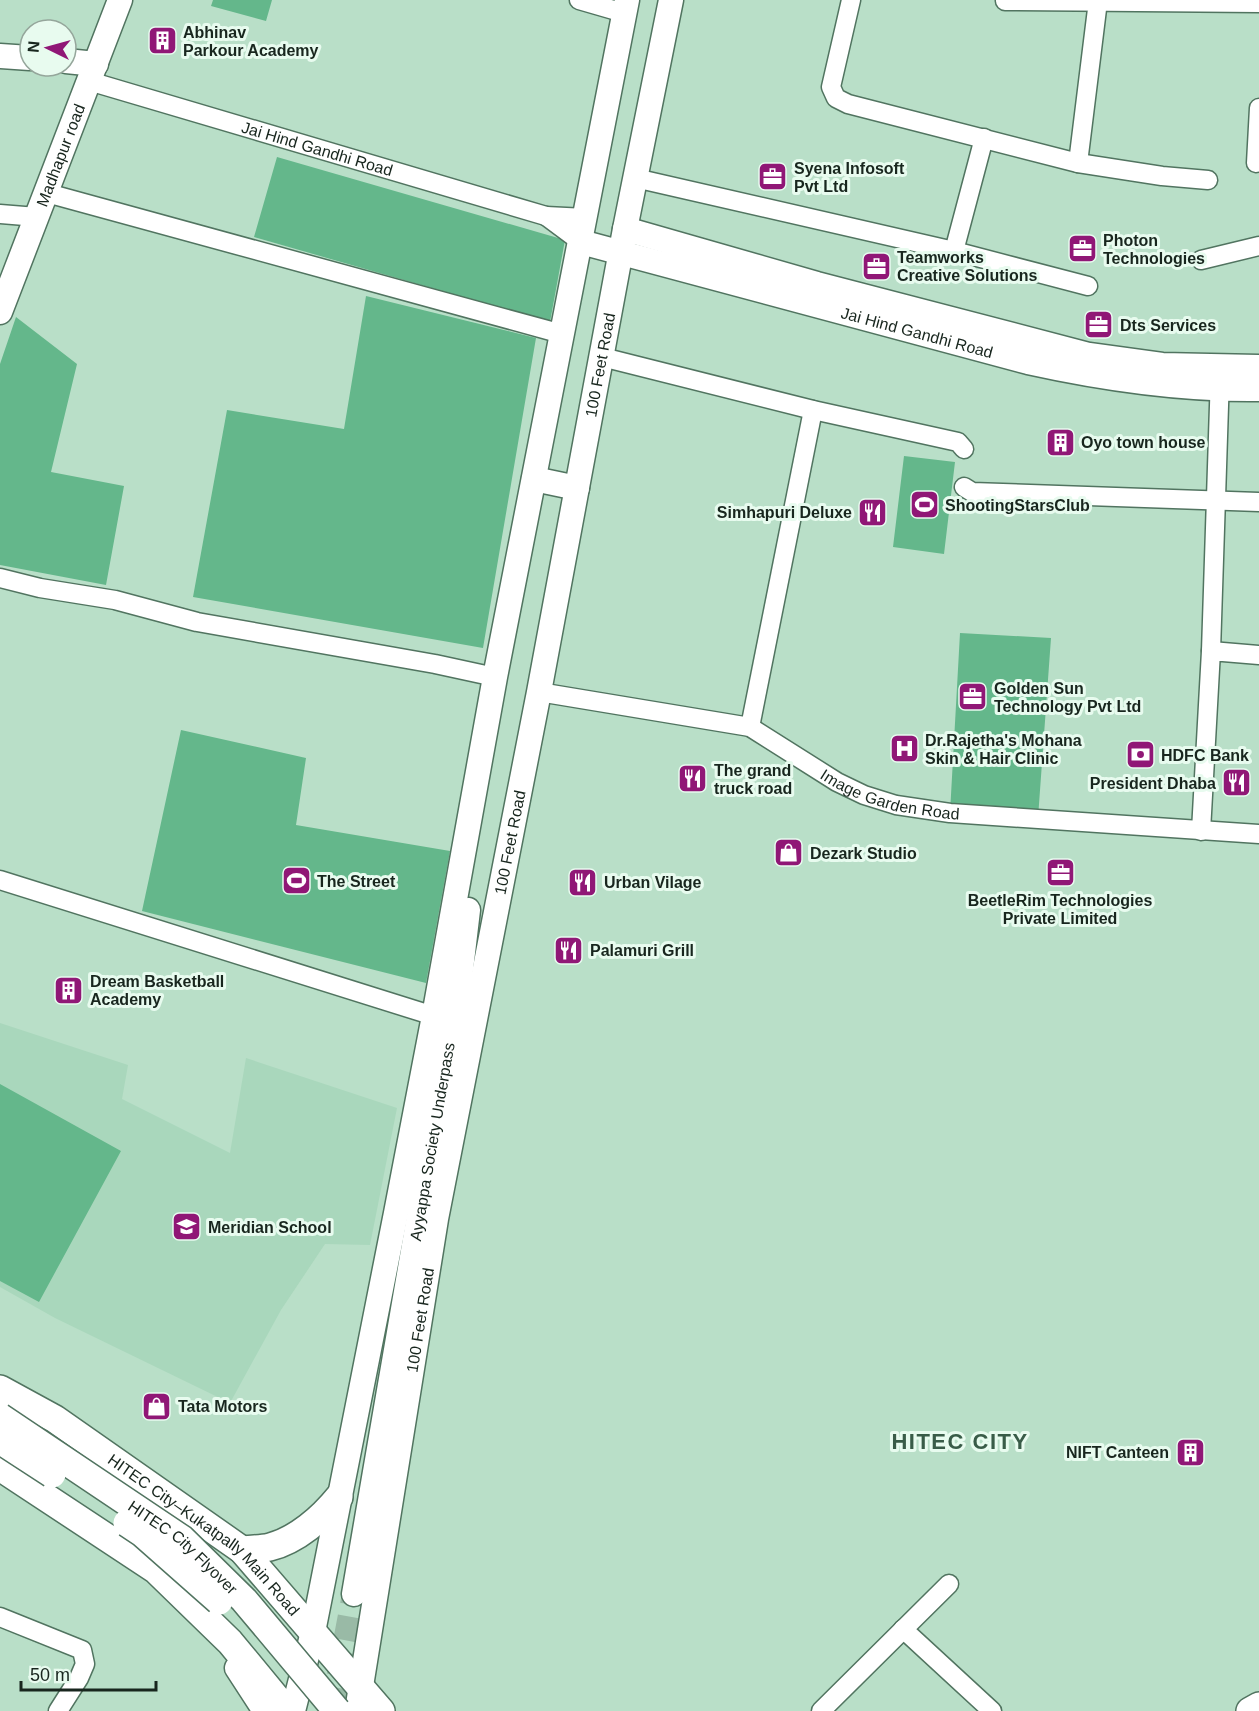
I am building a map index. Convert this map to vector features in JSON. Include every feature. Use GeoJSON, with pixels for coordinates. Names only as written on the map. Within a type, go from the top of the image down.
{"type":"FeatureCollection","features":[{"type":"Feature","properties":{"kind":"main road","name":"Madhapur road"},"geometry":{"type":"LineString","coordinates":[[0,312],[120,0]]}},
{"type":"Feature","properties":{"kind":"main road","name":"100 Feet Road"},"geometry":{"type":"LineString","coordinates":[[359,1700],[378,1568],[436,1219],[671,0]]}},
{"type":"Feature","properties":{"kind":"main road"},"geometry":{"type":"LineString","coordinates":[[293,1711],[313,1632],[434,1016],[495,677],[626,7]]}},
{"type":"Feature","properties":{"kind":"main road"},"geometry":{"type":"LineString","coordinates":[[0,56],[18,57]]}},
{"type":"Feature","properties":{"kind":"main road"},"geometry":{"type":"LineString","coordinates":[[78,66],[93,72]]}},
{"type":"Feature","properties":{"kind":"main road","name":"Jai Hind Gandhi Road"},"geometry":{"type":"LineString","coordinates":[[581,242],[624,240],[817,284],[1089,355],[1162,365],[1259,389]]}},
{"type":"Feature","properties":{"kind":"main road","name":"Jai Hind Gandhi Road"},"geometry":{"type":"LineString","coordinates":[[1220,379],[1259,367]]}},
{"type":"Feature","properties":{"kind":"main road"},"geometry":{"type":"LineString","coordinates":[[534,479],[577,488]]}},
{"type":"Feature","properties":{"kind":"main road","name":"Ayyappa Society Underpass"},"geometry":{"type":"LineString","coordinates":[[354,1594],[460,978],[468,907],[475,794]]}},
{"type":"Feature","properties":{"kind":"main road","name":"HITEC City–Kukatpally Main Road"},"geometry":{"type":"LineString","coordinates":[[0,1389],[55,1419],[242,1550],[313,1632],[359,1700],[381,1711]]}},
{"type":"Feature","properties":{"kind":"main road","name":"HITEC City Flyover"},"geometry":{"type":"LineString","coordinates":[[0,1417],[182,1539],[244,1600],[337,1711]]}},
{"type":"Feature","properties":{"kind":"main road","name":"HITEC City Flyover"},"geometry":{"type":"LineString","coordinates":[[0,1440],[142,1533],[198,1581],[241,1622],[314,1711]]}},
{"type":"Feature","properties":{"kind":"main road"},"geometry":{"type":"LineString","coordinates":[[0,1467],[156,1570],[212,1623],[287,1711]]}},
{"type":"Feature","properties":{"kind":"main road"},"geometry":{"type":"LineString","coordinates":[[242,1550],[271,1547],[294,1536],[324,1515],[339,1497]]}},
{"type":"Feature","properties":{"kind":"main road"},"geometry":{"type":"LineString","coordinates":[[212,1623],[217,1638],[266,1711]]}},
{"type":"Feature","properties":{"kind":"main road"},"geometry":{"type":"LineString","coordinates":[[1250,1711],[1259,1706]]}},
{"type":"Feature","properties":{"kind":"street"},"geometry":{"type":"LineString","coordinates":[[579,0],[626,7]]}},
{"type":"Feature","properties":{"kind":"street"},"geometry":{"type":"LineString","coordinates":[[851,0],[831,87],[836,98],[848,104],[1078,163],[1162,176],[1208,180]]}},
{"type":"Feature","properties":{"kind":"street"},"geometry":{"type":"LineString","coordinates":[[1005,1],[1259,3]]}},
{"type":"Feature","properties":{"kind":"street"},"geometry":{"type":"LineString","coordinates":[[1078,163],[1098,1]]}},
{"type":"Feature","properties":{"kind":"street","name":"Jai Hind Gandhi Road"},"geometry":{"type":"LineString","coordinates":[[93,72],[546,216]]}},
{"type":"Feature","properties":{"kind":"street"},"geometry":{"type":"LineString","coordinates":[[1256,163],[1259,108]]}},
{"type":"Feature","properties":{"kind":"street"},"geometry":{"type":"LineString","coordinates":[[954,251],[984,138]]}},
{"type":"Feature","properties":{"kind":"street"},"geometry":{"type":"LineString","coordinates":[[635,178],[954,251],[1088,286]]}},
{"type":"Feature","properties":{"kind":"street"},"geometry":{"type":"LineString","coordinates":[[47,193],[562,334]]}},
{"type":"Feature","properties":{"kind":"street"},"geometry":{"type":"LineString","coordinates":[[0,214],[37,217]]}},
{"type":"Feature","properties":{"kind":"street"},"geometry":{"type":"LineString","coordinates":[[546,216],[585,218]]}},
{"type":"Feature","properties":{"kind":"street"},"geometry":{"type":"LineString","coordinates":[[546,216],[581,242]]}},
{"type":"Feature","properties":{"kind":"street"},"geometry":{"type":"LineString","coordinates":[[1202,260],[1259,246]]}},
{"type":"Feature","properties":{"kind":"street"},"geometry":{"type":"LineString","coordinates":[[602,357],[813,410],[958,442],[964,449]]}},
{"type":"Feature","properties":{"kind":"street"},"geometry":{"type":"LineString","coordinates":[[1201,831],[1211,651],[1220,379]]}},
{"type":"Feature","properties":{"kind":"street"},"geometry":{"type":"LineString","coordinates":[[750,727],[813,410]]}},
{"type":"Feature","properties":{"kind":"street"},"geometry":{"type":"LineString","coordinates":[[964,487],[972,492],[1259,502]]}},
{"type":"Feature","properties":{"kind":"street"},"geometry":{"type":"LineString","coordinates":[[0,578],[40,588],[115,600],[197,622],[435,664],[495,677]]}},
{"type":"Feature","properties":{"kind":"street"},"geometry":{"type":"LineString","coordinates":[[1211,651],[1259,655]]}},
{"type":"Feature","properties":{"kind":"street","name":"Image Garden Road"},"geometry":{"type":"LineString","coordinates":[[538,692],[750,727],[837,782],[864,795],[896,805],[950,813],[1259,834]]}},
{"type":"Feature","properties":{"kind":"street"},"geometry":{"type":"LineString","coordinates":[[0,880],[434,1016]]}},
{"type":"Feature","properties":{"kind":"street"},"geometry":{"type":"LineString","coordinates":[[821,1711],[949,1584]]}},
{"type":"Feature","properties":{"kind":"street"},"geometry":{"type":"LineString","coordinates":[[0,1617],[82,1650],[86,1664],[58,1711]]}},
{"type":"Feature","properties":{"kind":"street"},"geometry":{"type":"LineString","coordinates":[[903,1629],[992,1711]]}},
{"type":"Feature","properties":{"kind":"shaded area","name":"Meridian School"},"geometry":{"type":"Polygon","coordinates":[[[0,1023],[128,1065],[122,1099],[230,1153],[246,1058],[397,1108],[370,1245],[325,1244],[281,1310],[230,1403],[55,1318],[0,1287],[0,1023]]]}},
{"type":"Feature","properties":{"kind":"green space"},"geometry":{"type":"Polygon","coordinates":[[[213,0],[272,0],[266,21],[211,6],[213,0]]]}},
{"type":"Feature","properties":{"kind":"green space"},"geometry":{"type":"Polygon","coordinates":[[[277,157],[565,240],[550,322],[254,237],[277,157]]]}},
{"type":"Feature","properties":{"kind":"green space"},"geometry":{"type":"Polygon","coordinates":[[[366,296],[536,338],[483,648],[193,597],[227,410],[344,429],[366,296]]]}},
{"type":"Feature","properties":{"kind":"green space"},"geometry":{"type":"Polygon","coordinates":[[[16,317],[77,364],[51,472],[124,486],[106,585],[0,565],[0,364],[16,317]]]}},
{"type":"Feature","properties":{"kind":"green space","name":"ShootingStarsClub"},"geometry":{"type":"Polygon","coordinates":[[[904,456],[955,462],[944,554],[893,547],[904,456]]]}},
{"type":"Feature","properties":{"kind":"green space"},"geometry":{"type":"Polygon","coordinates":[[[960,633],[1051,638],[1038,818],[950,813],[960,633]]]}},
{"type":"Feature","properties":{"kind":"green space","name":"The Street"},"geometry":{"type":"Polygon","coordinates":[[[181,730],[306,758],[296,825],[450,851],[426,983],[142,911],[181,730]]]}},
{"type":"Feature","properties":{"kind":"green space"},"geometry":{"type":"Polygon","coordinates":[[[0,1084],[121,1151],[39,1302],[0,1281],[0,1084]]]}},
{"type":"Feature","properties":{"kind":"tunnel"},"geometry":{"type":"LineString","coordinates":[[332,1711],[354,1594]]}},
{"type":"Feature","properties":{"kind":"place","name":"Abhinav Parkour Academy"},"geometry":{"type":"Point","coordinates":[162,41]}},
{"type":"Feature","properties":{"kind":"place","name":"Syena Infosoft Pvt Ltd"},"geometry":{"type":"Point","coordinates":[773,177]}},
{"type":"Feature","properties":{"kind":"place","name":"Photon Technologies"},"geometry":{"type":"Point","coordinates":[1082,249]}},
{"type":"Feature","properties":{"kind":"place","name":"Teamworks Creative Solutions"},"geometry":{"type":"Point","coordinates":[876,266]}},
{"type":"Feature","properties":{"kind":"place","name":"Dts Services"},"geometry":{"type":"Point","coordinates":[1099,325]}},
{"type":"Feature","properties":{"kind":"place","name":"Oyo town house"},"geometry":{"type":"Point","coordinates":[1060,442]}},
{"type":"Feature","properties":{"kind":"place","name":"ShootingStarsClub"},"geometry":{"type":"Point","coordinates":[924,505]}},
{"type":"Feature","properties":{"kind":"place","name":"Simhapuri Deluxe"},"geometry":{"type":"Point","coordinates":[873,512]}},
{"type":"Feature","properties":{"kind":"place","name":"Golden Sun Technology Pvt Ltd"},"geometry":{"type":"Point","coordinates":[973,697]}},
{"type":"Feature","properties":{"kind":"place","name":"Dr.Rajetha's Mohana Skin & Hair Clinic"},"geometry":{"type":"Point","coordinates":[904,749]}},
{"type":"Feature","properties":{"kind":"place","name":"HDFC Bank"},"geometry":{"type":"Point","coordinates":[1140,755]}},
{"type":"Feature","properties":{"kind":"place","name":"The grand truck road"},"geometry":{"type":"Point","coordinates":[693,779]}},
{"type":"Feature","properties":{"kind":"place","name":"President Dhaba"},"geometry":{"type":"Point","coordinates":[1237,783]}},
{"type":"Feature","properties":{"kind":"place","name":"Dezark Studio"},"geometry":{"type":"Point","coordinates":[789,853]}},
{"type":"Feature","properties":{"kind":"place","name":"BeetleRim Technologies Private Limited"},"geometry":{"type":"Point","coordinates":[1060,872]}},
{"type":"Feature","properties":{"kind":"place","name":"The Street"},"geometry":{"type":"Point","coordinates":[296,881]}},
{"type":"Feature","properties":{"kind":"place","name":"Urban Vilage"},"geometry":{"type":"Point","coordinates":[583,882]}},
{"type":"Feature","properties":{"kind":"place","name":"Palamuri Grill"},"geometry":{"type":"Point","coordinates":[569,950]}},
{"type":"Feature","properties":{"kind":"place","name":"Dream Basketball Academy"},"geometry":{"type":"Point","coordinates":[69,990]}},
{"type":"Feature","properties":{"kind":"place","name":"Meridian School"},"geometry":{"type":"Point","coordinates":[187,1227]}},
{"type":"Feature","properties":{"kind":"place","name":"Tata Motors"},"geometry":{"type":"Point","coordinates":[157,1406]}},
{"type":"Feature","properties":{"kind":"place","name":"NIFT Canteen"},"geometry":{"type":"Point","coordinates":[1190,1452]}},
{"type":"Feature","properties":{"kind":"district","name":"HITEC CITY"},"geometry":{"type":"Point","coordinates":[960,1441]}}]}
